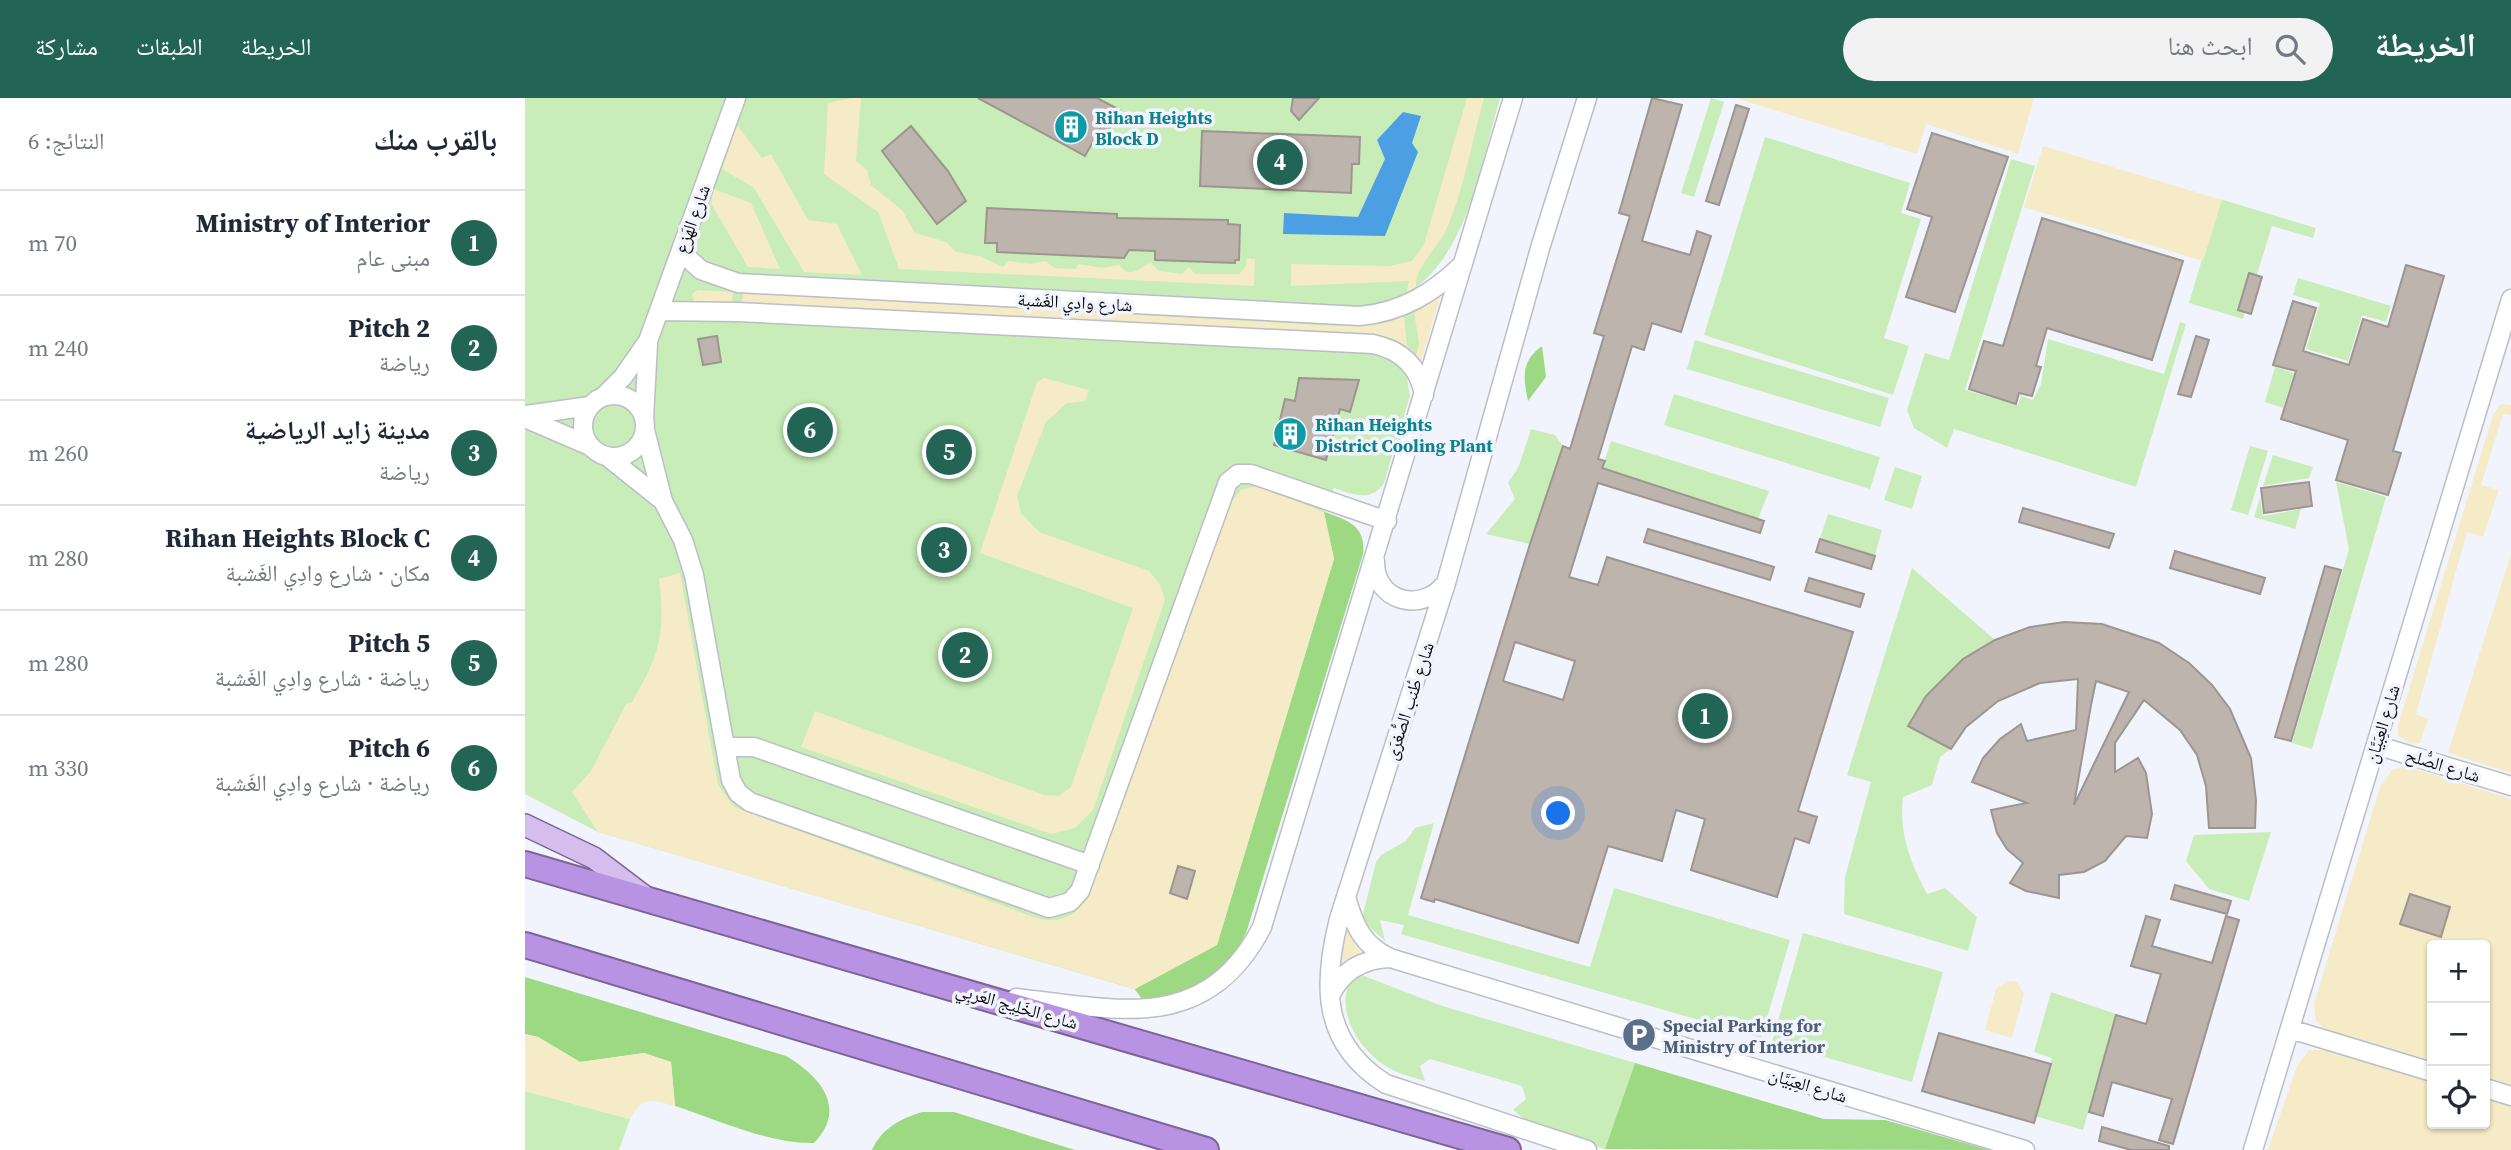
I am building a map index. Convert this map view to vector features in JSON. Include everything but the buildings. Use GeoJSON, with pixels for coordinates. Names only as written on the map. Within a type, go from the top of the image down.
{"type":"FeatureCollection","features":[{"type":"Feature","properties":{"kind":"highway","name":"شارع الخَلِيج العَربِي"},"geometry":{"type":"LineString","coordinates":[[525,864],[1508,1150]]}},
{"type":"Feature","properties":{"kind":"highway"},"geometry":{"type":"LineString","coordinates":[[525,945],[1206,1150]]}},
{"type":"Feature","properties":{"kind":"main road"},"geometry":{"type":"LineString","coordinates":[[525,825],[594,858],[652,903]]}},
{"type":"Feature","properties":{"kind":"street","name":"شارع الهَزع"},"geometry":{"type":"LineString","coordinates":[[596,402],[623,377],[648,341],[736,98]]}},
{"type":"Feature","properties":{"kind":"street"},"geometry":{"type":"LineString","coordinates":[[971,993],[1144,1011],[1193,999],[1234,970],[1250,950],[1262,927],[1513,98]]}},
{"type":"Feature","properties":{"kind":"street","name":"شارع طُنب الصُّغرَى"},"geometry":{"type":"LineString","coordinates":[[1587,98],[1541,245],[1447,583],[1346,897],[1332,951],[1329,999],[1335,1026],[1347,1049],[1364,1069],[1386,1084],[1587,1150]]}},
{"type":"Feature","properties":{"kind":"street","name":"شارع وادِي الغَشبة"},"geometry":{"type":"LineString","coordinates":[[681,252],[701,270],[738,283],[1360,316],[1405,306],[1436,288],[1463,264]]}},
{"type":"Feature","properties":{"kind":"street","name":"شارع العِبَيَّان"},"geometry":{"type":"LineString","coordinates":[[2253,1150],[2511,299]]}},
{"type":"Feature","properties":{"kind":"street","name":"شارع وادِي الغَشبة"},"geometry":{"type":"LineString","coordinates":[[659,311],[737,312],[1373,344],[1406,358],[1419,375],[1425,395]]}},
{"type":"Feature","properties":{"kind":"street","name":"شارع الهَزع"},"geometry":{"type":"LineString","coordinates":[[648,341],[644,424],[663,501]]}},
{"type":"Feature","properties":{"kind":"street"},"geometry":{"type":"LineString","coordinates":[[525,417],[625,397],[637,406],[644,424],[635,449],[622,456],[608,457]]}},
{"type":"Feature","properties":{"kind":"street"},"geometry":{"type":"LineString","coordinates":[[590,446],[582,426],[596,402]]}},
{"type":"Feature","properties":{"kind":"street"},"geometry":{"type":"LineString","coordinates":[[525,417],[590,446],[663,501],[683,540],[694,575],[733,787],[750,802],[1041,907],[1063,905],[1076,897],[1090,865],[1228,482],[1238,474],[1251,474],[1387,521]]}},
{"type":"Feature","properties":{"kind":"street"},"geometry":{"type":"LineString","coordinates":[[1375,557],[1377,578],[1383,587],[1400,600],[1421,601],[1431,598],[1447,583]]}},
{"type":"Feature","properties":{"kind":"street","name":"شارع الصُّلح"},"geometry":{"type":"LineString","coordinates":[[2376,745],[2511,786]]}},
{"type":"Feature","properties":{"kind":"street"},"geometry":{"type":"LineString","coordinates":[[725,747],[754,747],[1090,865]]}},
{"type":"Feature","properties":{"kind":"street","name":"شارع العِبَيَّان"},"geometry":{"type":"LineString","coordinates":[[1346,897],[1352,920],[1363,939],[1391,958],[2025,1150]]}},
{"type":"Feature","properties":{"kind":"street","name":"شارع العِبَيَّان"},"geometry":{"type":"LineString","coordinates":[[1329,999],[1342,976],[1352,968],[1364,962],[1391,958]]}},
{"type":"Feature","properties":{"kind":"street"},"geometry":{"type":"LineString","coordinates":[[2290,1029],[2427,1070]]}},
{"type":"Feature","properties":{"kind":"street"},"geometry":{"type":"LineString","coordinates":[[2490,1090],[2511,1096]]}},
{"type":"Feature","properties":{"kind":"green space"},"geometry":{"type":"Polygon","coordinates":[[[525,98],[1500,98],[1479,176],[1461,227],[1433,271],[1414,289],[1422,307],[1432,300],[1421,361],[1407,346],[1394,361],[1406,373],[1410,396],[1384,483],[1367,495],[1334,488],[1324,511],[1347,521],[1358,530],[1363,554],[1246,933],[1144,1002],[1134,989],[598,832],[525,794],[525,98]]]}},
{"type":"Feature","properties":{"kind":"green space"},"geometry":{"type":"Polygon","coordinates":[[[1711,98],[1724,102],[1694,197],[1681,193],[1711,98]]]}},
{"type":"Feature","properties":{"kind":"green space"},"geometry":{"type":"Polygon","coordinates":[[[1765,137],[1910,183],[1901,213],[1921,219],[1884,338],[1909,346],[1893,395],[1704,335],[1765,137]]]}},
{"type":"Feature","properties":{"kind":"green space"},"geometry":{"type":"Polygon","coordinates":[[[2011,159],[2035,166],[1965,390],[2018,405],[2021,396],[2033,400],[2041,384],[2048,339],[2164,374],[2180,322],[2186,324],[2136,487],[1954,429],[1947,448],[1914,428],[1907,410],[1925,353],[1949,360],[2011,159]]]}},
{"type":"Feature","properties":{"kind":"green space"},"geometry":{"type":"Polygon","coordinates":[[[2220,199],[2316,228],[2313,238],[2272,226],[2243,319],[2189,303],[2220,199]]]}},
{"type":"Feature","properties":{"kind":"green space"},"geometry":{"type":"Polygon","coordinates":[[[2298,278],[2391,306],[2386,322],[2362,315],[2348,361],[2306,349],[2320,303],[2293,295],[2298,278]]]}},
{"type":"Feature","properties":{"kind":"green space"},"geometry":{"type":"Polygon","coordinates":[[[1695,340],[1889,398],[1880,427],[1687,369],[1695,340]]]}},
{"type":"Feature","properties":{"kind":"green space"},"geometry":{"type":"Polygon","coordinates":[[[1542,346],[1546,377],[1528,401],[1525,370],[1530,358],[1542,346]]]}},
{"type":"Feature","properties":{"kind":"green space"},"geometry":{"type":"Polygon","coordinates":[[[2275,367],[2294,373],[2283,408],[2265,402],[2275,367]]]}},
{"type":"Feature","properties":{"kind":"green space"},"geometry":{"type":"Polygon","coordinates":[[[1674,394],[1880,457],[1870,489],[1664,425],[1674,394]]]}},
{"type":"Feature","properties":{"kind":"green space"},"geometry":{"type":"Polygon","coordinates":[[[1531,429],[1555,435],[1563,446],[1530,544],[1486,534],[1515,499],[1508,483],[1519,466],[1531,429]]]}},
{"type":"Feature","properties":{"kind":"green space"},"geometry":{"type":"Polygon","coordinates":[[[1611,441],[1769,491],[1758,519],[1602,468],[1611,441]]]}},
{"type":"Feature","properties":{"kind":"green space"},"geometry":{"type":"Polygon","coordinates":[[[2250,446],[2268,451],[2248,515],[2231,510],[2250,446]]]}},
{"type":"Feature","properties":{"kind":"green space"},"geometry":{"type":"Polygon","coordinates":[[[2273,455],[2313,467],[2309,478],[2263,486],[2273,455]]]}},
{"type":"Feature","properties":{"kind":"green space"},"geometry":{"type":"Polygon","coordinates":[[[1895,467],[1922,476],[1912,509],[1884,500],[1895,467]]]}},
{"type":"Feature","properties":{"kind":"green space"},"geometry":{"type":"Polygon","coordinates":[[[2336,482],[2386,497],[2312,749],[2292,743],[2349,549],[2336,482]]]}},
{"type":"Feature","properties":{"kind":"green space"},"geometry":{"type":"Polygon","coordinates":[[[2260,497],[2263,516],[2301,509],[2295,529],[2254,517],[2260,497]]]}},
{"type":"Feature","properties":{"kind":"green space"},"geometry":{"type":"Polygon","coordinates":[[[1324,512],[1347,521],[1358,530],[1363,554],[1246,933],[1233,958],[1200,988],[1144,1002],[1135,989],[1217,945],[1334,559],[1324,512]]]}},
{"type":"Feature","properties":{"kind":"green space"},"geometry":{"type":"Polygon","coordinates":[[[1828,514],[1882,530],[1875,555],[1820,538],[1828,514]]]}},
{"type":"Feature","properties":{"kind":"green space"},"geometry":{"type":"Polygon","coordinates":[[[1912,568],[1995,640],[1945,676],[1925,698],[1908,725],[1951,749],[1940,757],[1932,785],[1903,797],[1904,835],[1911,859],[1927,894],[1945,888],[1977,917],[1968,951],[1844,914],[1845,877],[1871,782],[1847,775],[1912,568]]]}},
{"type":"Feature","properties":{"kind":"green space"},"geometry":{"type":"Polygon","coordinates":[[[1434,823],[1408,915],[1590,967],[1614,888],[1790,940],[1761,1038],[1401,934],[1404,925],[1380,920],[1385,941],[1367,925],[1363,914],[1376,862],[1381,855],[1406,841],[1415,828],[1434,823]]]}},
{"type":"Feature","properties":{"kind":"green space"},"geometry":{"type":"Polygon","coordinates":[[[2271,832],[2249,901],[2209,889],[2186,861],[2194,835],[2271,832]]]}},
{"type":"Feature","properties":{"kind":"green space"},"geometry":{"type":"Polygon","coordinates":[[[1803,933],[1943,972],[1912,1082],[1772,1042],[1803,933]]]}},
{"type":"Feature","properties":{"kind":"green space"},"geometry":{"type":"Polygon","coordinates":[[[1362,975],[1439,1005],[1635,1063],[1605,1149],[1538,1129],[1513,1110],[1526,1099],[1522,1086],[1430,1059],[1420,1066],[1425,1081],[1398,1073],[1384,1065],[1365,1048],[1347,1016],[1346,992],[1350,980],[1362,975]]]}},
{"type":"Feature","properties":{"kind":"green space"},"geometry":{"type":"Polygon","coordinates":[[[525,977],[786,1056],[809,1073],[825,1094],[829,1117],[824,1130],[814,1143],[779,1140],[744,1130],[675,1106],[671,1062],[644,1053],[580,1062],[538,1037],[525,1034],[525,977]]]}},
{"type":"Feature","properties":{"kind":"green space"},"geometry":{"type":"Polygon","coordinates":[[[2051,992],[2116,1014],[2083,1130],[2035,1116],[2052,1058],[2034,1052],[2051,992]]]}},
{"type":"Feature","properties":{"kind":"green space"},"geometry":{"type":"Polygon","coordinates":[[[1635,1063],[1824,1119],[1885,1120],[1989,1150],[1605,1149],[1635,1063]]]}},
{"type":"Feature","properties":{"kind":"green space"},"geometry":{"type":"Polygon","coordinates":[[[525,1091],[630,1119],[619,1150],[525,1150],[525,1091]]]}},
{"type":"Feature","properties":{"kind":"green space"},"geometry":{"type":"Polygon","coordinates":[[[922,1112],[954,1112],[1075,1150],[872,1150],[881,1136],[893,1125],[922,1112]]]}},
{"type":"Feature","properties":{"kind":"sand"},"geometry":{"type":"Polygon","coordinates":[[[861,98],[856,161],[867,170],[871,185],[902,210],[915,233],[946,242],[956,252],[979,256],[1003,267],[1009,261],[1030,264],[1046,261],[1054,268],[1076,269],[1078,264],[1103,268],[1119,265],[1127,272],[1135,272],[1151,263],[1159,271],[1182,274],[1189,267],[1195,274],[1239,274],[1246,266],[1247,258],[1255,259],[1254,286],[899,269],[878,212],[824,174],[828,103],[861,98]]]}},
{"type":"Feature","properties":{"kind":"sand"},"geometry":{"type":"Polygon","coordinates":[[[1467,98],[1484,98],[1463,182],[1446,230],[1419,272],[1416,288],[1406,294],[1409,281],[1291,286],[1291,264],[1389,266],[1412,261],[1424,244],[1467,98]]]}},
{"type":"Feature","properties":{"kind":"sand"},"geometry":{"type":"Polygon","coordinates":[[[1735,98],[2034,98],[2018,154],[1926,124],[1917,154],[1735,98]]]}},
{"type":"Feature","properties":{"kind":"sand"},"geometry":{"type":"Polygon","coordinates":[[[737,125],[762,158],[771,154],[808,220],[837,224],[862,275],[804,272],[754,188],[722,169],[737,125]]]}},
{"type":"Feature","properties":{"kind":"sand"},"geometry":{"type":"Polygon","coordinates":[[[2043,146],[2222,200],[2203,261],[2024,207],[2043,146]]]}},
{"type":"Feature","properties":{"kind":"sand"},"geometry":{"type":"Polygon","coordinates":[[[714,189],[751,203],[780,269],[748,267],[711,203],[714,189]]]}},
{"type":"Feature","properties":{"kind":"sand"},"geometry":{"type":"Polygon","coordinates":[[[698,290],[733,292],[732,303],[694,301],[692,294],[698,290]]]}},
{"type":"Feature","properties":{"kind":"sand"},"geometry":{"type":"Polygon","coordinates":[[[1442,291],[1421,361],[1416,355],[1419,344],[1414,311],[1442,291]]]}},
{"type":"Feature","properties":{"kind":"sand"},"geometry":{"type":"Polygon","coordinates":[[[743,293],[1338,326],[1373,324],[1404,316],[1407,346],[1394,339],[1366,333],[742,304],[743,293]]]}},
{"type":"Feature","properties":{"kind":"sand"},"geometry":{"type":"Polygon","coordinates":[[[1044,378],[1089,390],[1085,401],[1067,403],[1046,422],[1017,496],[1021,513],[1039,532],[1149,571],[1160,584],[1165,600],[1093,810],[1075,828],[1051,834],[801,747],[815,711],[1044,795],[1058,796],[1071,787],[1133,608],[980,553],[1037,382],[1044,378]]]}},
{"type":"Feature","properties":{"kind":"sand"},"geometry":{"type":"Polygon","coordinates":[[[2501,404],[2511,405],[2511,415],[2503,414],[2481,485],[2499,490],[2483,537],[2467,532],[2416,714],[2428,719],[2420,743],[2410,744],[2398,735],[2398,725],[2493,415],[2501,404]]]}},
{"type":"Feature","properties":{"kind":"sand"},"geometry":{"type":"Polygon","coordinates":[[[1257,486],[1324,512],[1334,559],[1217,945],[1135,989],[598,832],[572,792],[591,771],[626,704],[632,702],[649,671],[661,630],[659,579],[680,573],[718,785],[734,807],[1039,919],[1054,920],[1068,916],[1079,909],[1088,896],[1231,502],[1241,490],[1257,486]]]}},
{"type":"Feature","properties":{"kind":"sand"},"geometry":{"type":"Polygon","coordinates":[[[2511,554],[2511,773],[2448,753],[2511,554]]]}},
{"type":"Feature","properties":{"kind":"sand"},"geometry":{"type":"Polygon","coordinates":[[[2406,766],[2511,799],[2511,1085],[2490,1079],[2490,940],[2427,940],[2427,1060],[2325,1029],[2316,1021],[2314,1004],[2380,787],[2392,770],[2406,766]]]}},
{"type":"Feature","properties":{"kind":"sand"},"geometry":{"type":"Polygon","coordinates":[[[1347,930],[1367,954],[1338,970],[1347,930]]]}},
{"type":"Feature","properties":{"kind":"sand"},"geometry":{"type":"Polygon","coordinates":[[[2007,981],[2017,982],[2024,994],[2012,1038],[1985,1030],[1996,989],[2007,981]]]}},
{"type":"Feature","properties":{"kind":"sand"},"geometry":{"type":"Polygon","coordinates":[[[525,1034],[538,1037],[580,1062],[645,1053],[671,1063],[675,1106],[648,1101],[639,1106],[630,1119],[525,1091],[525,1034]]]}},
{"type":"Feature","properties":{"kind":"sand"},"geometry":{"type":"Polygon","coordinates":[[[2309,1050],[2330,1050],[2427,1079],[2427,1129],[2490,1129],[2490,1099],[2511,1105],[2511,1150],[2268,1150],[2297,1066],[2309,1050]]]}},
{"type":"Feature","properties":{"kind":"water"},"geometry":{"type":"Polygon","coordinates":[[[1403,112],[1421,116],[1412,143],[1418,152],[1385,236],[1283,234],[1284,213],[1358,217],[1385,159],[1377,140],[1403,112]]]}},
{"type":"Feature","properties":{"kind":"place","name":"Rihan Heights Block D"},"geometry":{"type":"Point","coordinates":[1071,127]}},
{"type":"Feature","properties":{"kind":"place","name":"Rihan Heights Block C"},"geometry":{"type":"Point","coordinates":[1280,162]}},
{"type":"Feature","properties":{"kind":"place","name":"Pitch 6"},"geometry":{"type":"Point","coordinates":[810,430]}},
{"type":"Feature","properties":{"kind":"place","name":"Rihan Heights District Cooling Plant"},"geometry":{"type":"Point","coordinates":[1290,434]}},
{"type":"Feature","properties":{"kind":"place","name":"Pitch 5"},"geometry":{"type":"Point","coordinates":[949,452]}},
{"type":"Feature","properties":{"kind":"place","name":"مدينة زايد الرياضية"},"geometry":{"type":"Point","coordinates":[944,550]}},
{"type":"Feature","properties":{"kind":"place","name":"Pitch 2"},"geometry":{"type":"Point","coordinates":[965,655]}},
{"type":"Feature","properties":{"kind":"place","name":"Ministry of Interior"},"geometry":{"type":"Point","coordinates":[1705,716]}},
{"type":"Feature","properties":{"kind":"place","name":"Special Parking for Ministry of Interior"},"geometry":{"type":"Point","coordinates":[1639,1035]}}]}
